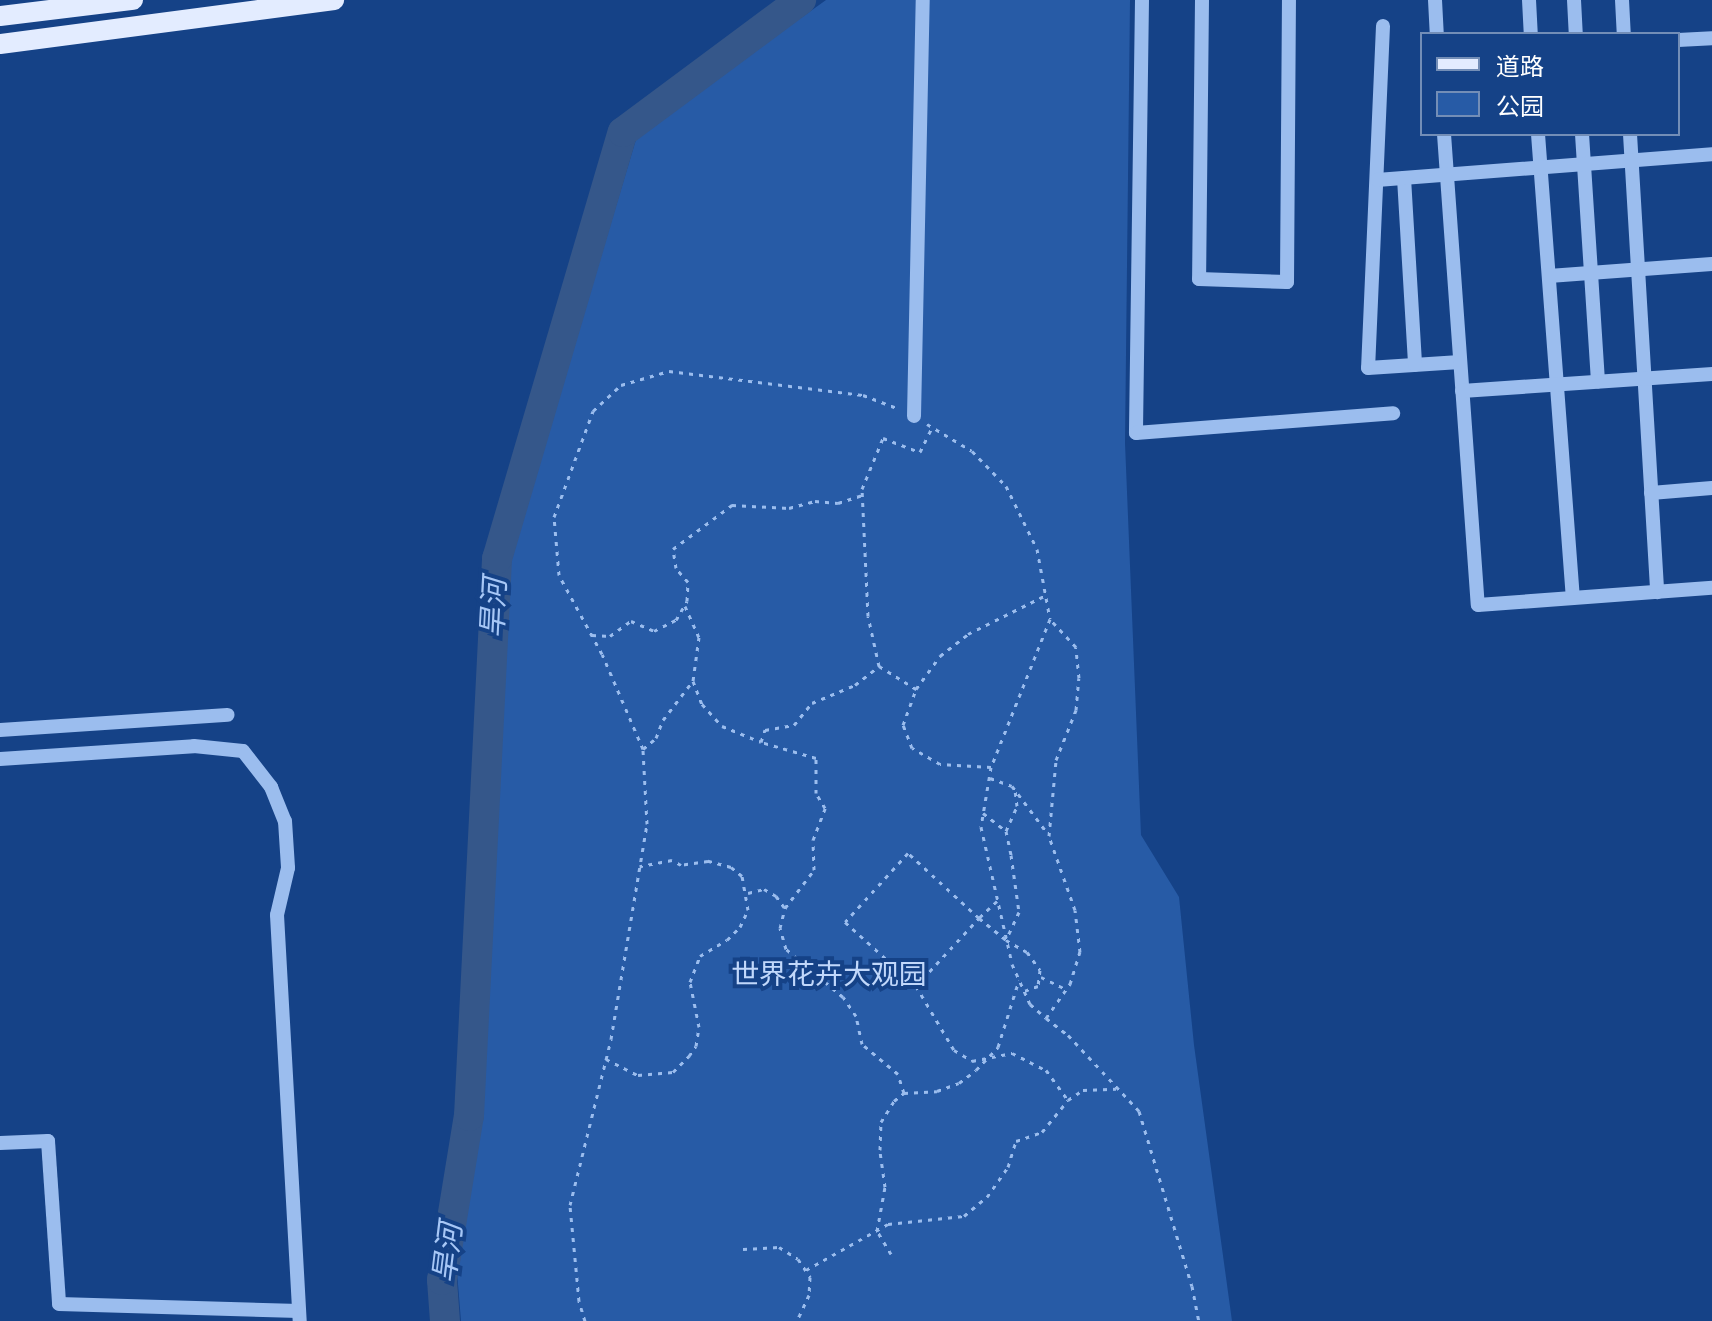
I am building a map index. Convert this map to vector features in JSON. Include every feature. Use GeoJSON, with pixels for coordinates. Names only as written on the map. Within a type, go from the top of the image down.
{"type":"FeatureCollection","features":[{"type":"Feature","properties":{"kind":"main road"},"geometry":{"type":"LineString","coordinates":[[0,16],[133,0]]}},
{"type":"Feature","properties":{"kind":"main road"},"geometry":{"type":"LineString","coordinates":[[0,44],[334,0]]}},
{"type":"Feature","properties":{"kind":"street"},"geometry":{"type":"LineString","coordinates":[[914,416],[923,0]]}},
{"type":"Feature","properties":{"kind":"street"},"geometry":{"type":"LineString","coordinates":[[1142,0],[1136,433],[1393,413]]}},
{"type":"Feature","properties":{"kind":"street"},"geometry":{"type":"LineString","coordinates":[[1202,0],[1199,279],[1287,282],[1289,0]]}},
{"type":"Feature","properties":{"kind":"street"},"geometry":{"type":"LineString","coordinates":[[1435,0],[1437,32]]}},
{"type":"Feature","properties":{"kind":"street"},"geometry":{"type":"LineString","coordinates":[[1529,0],[1531,32]]}},
{"type":"Feature","properties":{"kind":"street"},"geometry":{"type":"LineString","coordinates":[[1574,0],[1576,32]]}},
{"type":"Feature","properties":{"kind":"street"},"geometry":{"type":"LineString","coordinates":[[1622,0],[1624,32]]}},
{"type":"Feature","properties":{"kind":"street"},"geometry":{"type":"LineString","coordinates":[[81,4],[84,35]]}},
{"type":"Feature","properties":{"kind":"street"},"geometry":{"type":"LineString","coordinates":[[1383,26],[1368,368],[1460,362]]}},
{"type":"Feature","properties":{"kind":"street"},"geometry":{"type":"LineString","coordinates":[[1680,40],[1712,38]]}},
{"type":"Feature","properties":{"kind":"street"},"geometry":{"type":"LineString","coordinates":[[1444,136],[1478,605],[1712,588]]}},
{"type":"Feature","properties":{"kind":"street"},"geometry":{"type":"LineString","coordinates":[[1538,136],[1573,598]]}},
{"type":"Feature","properties":{"kind":"street"},"geometry":{"type":"LineString","coordinates":[[1582,136],[1598,381]]}},
{"type":"Feature","properties":{"kind":"street"},"geometry":{"type":"LineString","coordinates":[[1630,136],[1657,592]]}},
{"type":"Feature","properties":{"kind":"street"},"geometry":{"type":"LineString","coordinates":[[1377,180],[1712,154]]}},
{"type":"Feature","properties":{"kind":"street"},"geometry":{"type":"LineString","coordinates":[[1404,178],[1415,365]]}},
{"type":"Feature","properties":{"kind":"street"},"geometry":{"type":"LineString","coordinates":[[1549,276],[1712,264]]}},
{"type":"Feature","properties":{"kind":"street"},"geometry":{"type":"LineString","coordinates":[[1462,391],[1712,374]]}},
{"type":"Feature","properties":{"kind":"street"},"geometry":{"type":"LineString","coordinates":[[1651,493],[1712,488]]}},
{"type":"Feature","properties":{"kind":"street"},"geometry":{"type":"LineString","coordinates":[[0,730],[228,715]]}},
{"type":"Feature","properties":{"kind":"street"},"geometry":{"type":"LineString","coordinates":[[0,759],[194,746],[243,751],[271,787],[285,821],[288,868],[277,915],[299,1316],[59,1304],[48,1141],[0,1143]]}},
{"type":"Feature","properties":{"kind":"path"},"geometry":{"type":"LineString","coordinates":[[585,1321],[579,1301],[570,1205],[606,1059],[647,824],[643,749],[592,635],[559,575],[554,517],[593,411],[621,385],[669,371],[863,395],[914,416],[972,451],[1006,486],[1037,549],[1050,619],[991,767],[981,827],[1006,940],[1030,1004],[1068,1035],[1139,1111],[1192,1286],[1199,1321]]}},
{"type":"Feature","properties":{"kind":"path"},"geometry":{"type":"LineString","coordinates":[[916,689],[879,666],[868,616],[862,495],[883,438],[920,452],[932,427]]}},
{"type":"Feature","properties":{"kind":"path"},"geometry":{"type":"LineString","coordinates":[[592,635],[610,636],[631,621],[654,631],[676,620],[685,606],[688,582],[676,568],[673,549],[732,505],[789,508],[815,501],[838,503],[862,495]]}},
{"type":"Feature","properties":{"kind":"path"},"geometry":{"type":"LineString","coordinates":[[991,767],[940,764],[912,748],[903,725],[916,689],[940,656],[968,634],[1046,595]]}},
{"type":"Feature","properties":{"kind":"path"},"geometry":{"type":"LineString","coordinates":[[685,606],[699,637],[693,681],[702,704],[722,726],[761,742],[816,758],[816,793],[825,808],[813,840],[814,870],[785,908],[780,928],[786,949],[843,997],[856,1016],[862,1044],[898,1074],[904,1093]]}},
{"type":"Feature","properties":{"kind":"path"},"geometry":{"type":"LineString","coordinates":[[1049,836],[1056,760],[1076,710],[1079,678],[1076,647],[1050,619]]}},
{"type":"Feature","properties":{"kind":"path"},"geometry":{"type":"LineString","coordinates":[[761,742],[765,730],[794,725],[812,703],[855,685],[879,666]]}},
{"type":"Feature","properties":{"kind":"path"},"geometry":{"type":"LineString","coordinates":[[643,749],[656,738],[663,720],[693,681]]}},
{"type":"Feature","properties":{"kind":"path"},"geometry":{"type":"LineString","coordinates":[[990,778],[1015,790],[1049,836],[1077,924],[1080,952],[1066,989],[1046,1018]]}},
{"type":"Feature","properties":{"kind":"path"},"geometry":{"type":"LineString","coordinates":[[1006,940],[1019,912],[1006,831],[1017,806],[1015,790]]}},
{"type":"Feature","properties":{"kind":"path"},"geometry":{"type":"LineString","coordinates":[[983,813],[1006,831]]}},
{"type":"Feature","properties":{"kind":"path"},"geometry":{"type":"LineString","coordinates":[[1066,989],[1041,977],[1027,952],[979,918],[908,853],[845,922],[916,986],[954,1050],[972,1061],[1012,1053],[1046,1070],[1068,1100]]}},
{"type":"Feature","properties":{"kind":"path"},"geometry":{"type":"LineString","coordinates":[[606,1059],[638,1075],[673,1072],[689,1056],[696,1046],[699,1027],[690,982],[700,956],[727,940],[740,927],[748,910],[748,893],[742,876],[720,863],[708,861],[681,865],[672,860],[640,866]]}},
{"type":"Feature","properties":{"kind":"path"},"geometry":{"type":"LineString","coordinates":[[748,893],[764,889],[776,896],[785,908]]}},
{"type":"Feature","properties":{"kind":"path"},"geometry":{"type":"LineString","coordinates":[[916,986],[997,901]]}},
{"type":"Feature","properties":{"kind":"path"},"geometry":{"type":"LineString","coordinates":[[1024,991],[1038,986],[1041,977]]}},
{"type":"Feature","properties":{"kind":"path"},"geometry":{"type":"LineString","coordinates":[[891,1254],[877,1231],[885,1187],[880,1150],[881,1122],[894,1101],[904,1093],[937,1091],[959,1083],[987,1059],[998,1047],[1008,1024],[1019,980]]}},
{"type":"Feature","properties":{"kind":"path"},"geometry":{"type":"LineString","coordinates":[[806,1270],[888,1224],[964,1216],[987,1197],[1001,1177],[1016,1141],[1042,1132],[1068,1100],[1083,1090],[1118,1089]]}},
{"type":"Feature","properties":{"kind":"path"},"geometry":{"type":"LineString","coordinates":[[743,1249],[779,1247],[798,1259],[810,1277],[809,1295],[797,1321]]}},
{"type":"Feature","properties":{"kind":"green space","name":"世界花卉大观园"},"geometry":{"type":"Polygon","coordinates":[[[826,0],[1130,0],[1125,443],[1141,835],[1179,897],[1194,1045],[1232,1321],[461,1321],[457,1272],[483,1103],[493,644],[517,536],[637,136],[741,27],[801,18],[826,0]]]}},
{"type":"Feature","properties":{"kind":"waterway","name":"旱河"},"geometry":{"type":"LineString","coordinates":[[445,1321],[442,1280],[469,1116],[497,559],[623,132],[801,0]]}}]}
